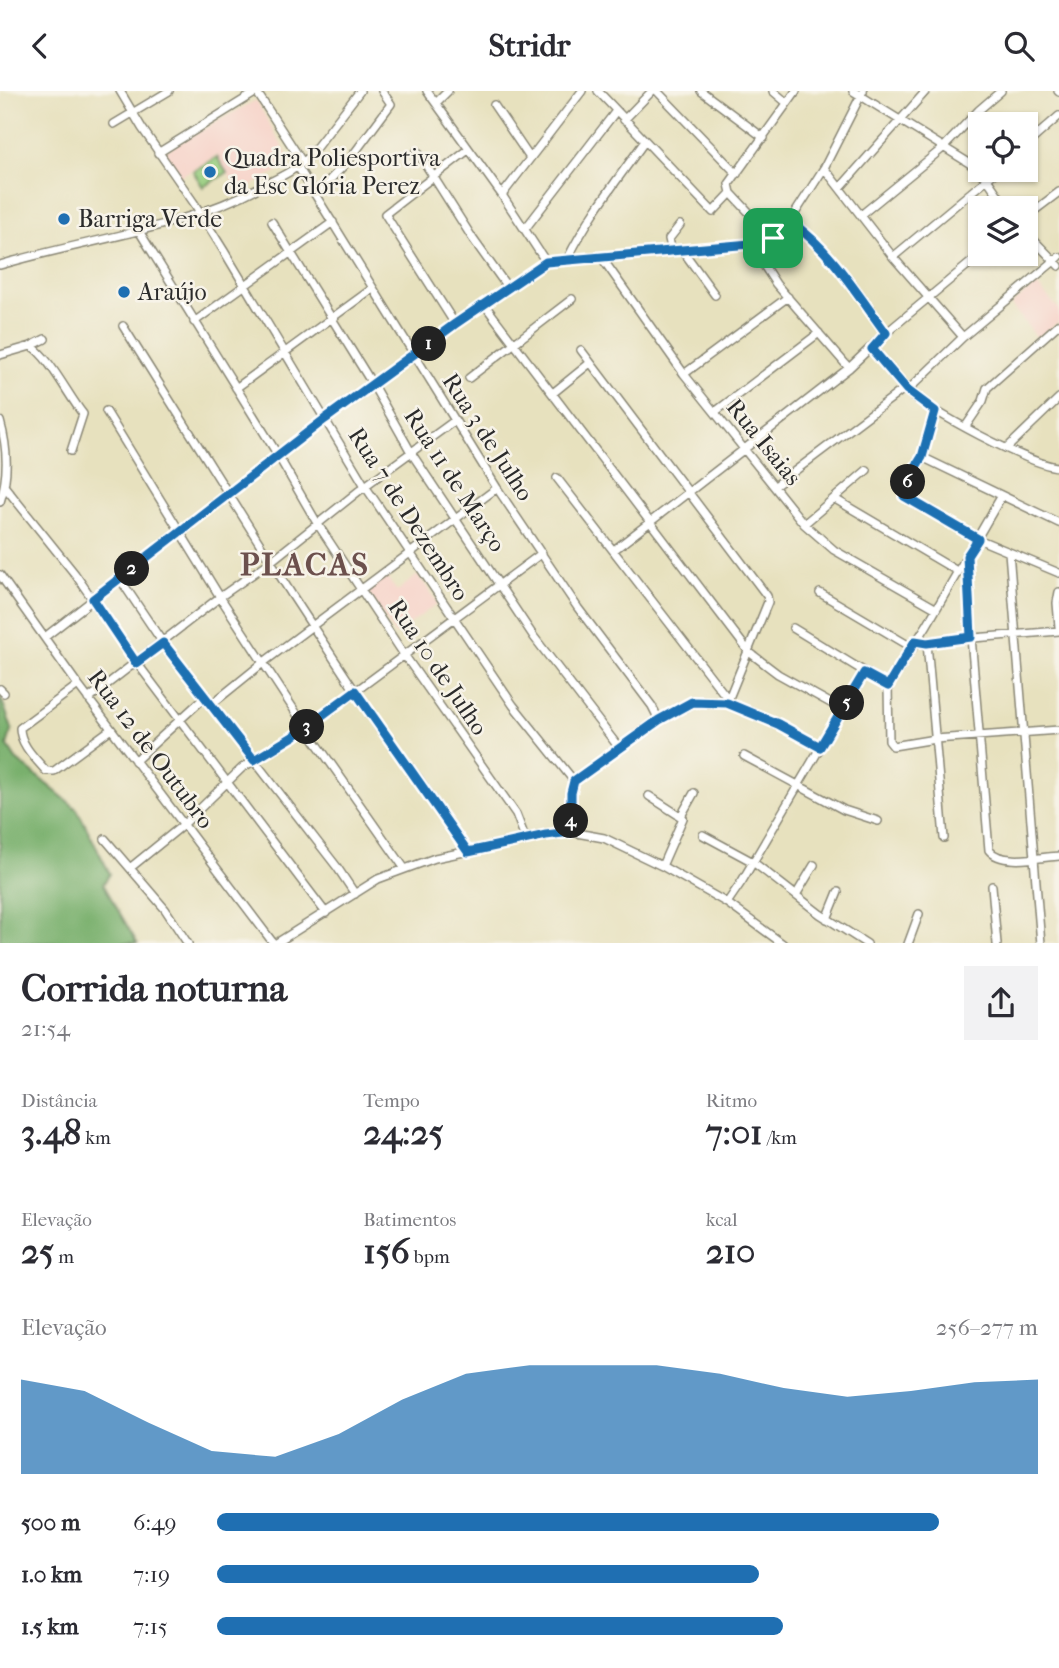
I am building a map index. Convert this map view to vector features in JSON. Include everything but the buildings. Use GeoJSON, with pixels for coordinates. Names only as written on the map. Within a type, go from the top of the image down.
{"type":"FeatureCollection","features":[{"type":"Feature","properties":{"kind":"street","name":"Rua 7 de Dezembro"},"geometry":{"type":"LineString","coordinates":[[120,91],[200,214],[365,486],[513,705],[574,781]]}},
{"type":"Feature","properties":{"kind":"street"},"geometry":{"type":"LineString","coordinates":[[114,124],[169,91]]}},
{"type":"Feature","properties":{"kind":"street"},"geometry":{"type":"LineString","coordinates":[[158,153],[257,91]]}},
{"type":"Feature","properties":{"kind":"street","name":"Rua 3 de Julho"},"geometry":{"type":"LineString","coordinates":[[257,91],[332,222],[454,421],[578,608],[652,706],[659,720]]}},
{"type":"Feature","properties":{"kind":"street"},"geometry":{"type":"LineString","coordinates":[[0,265],[200,214],[250,193],[300,165],[322,142],[360,91]]}},
{"type":"Feature","properties":{"kind":"street"},"geometry":{"type":"LineString","coordinates":[[316,194],[350,159],[391,104],[382,91]]}},
{"type":"Feature","properties":{"kind":"street"},"geometry":{"type":"LineString","coordinates":[[427,91],[502,195],[546,262]]}},
{"type":"Feature","properties":{"kind":"street"},"geometry":{"type":"LineString","coordinates":[[436,103],[448,91]]}},
{"type":"Feature","properties":{"kind":"street"},"geometry":{"type":"LineString","coordinates":[[502,195],[582,91]]}},
{"type":"Feature","properties":{"kind":"street"},"geometry":{"type":"LineString","coordinates":[[598,91],[713,212],[731,193]]}},
{"type":"Feature","properties":{"kind":"street"},"geometry":{"type":"LineString","coordinates":[[624,120],[655,91],[737,174]]}},
{"type":"Feature","properties":{"kind":"street"},"geometry":{"type":"LineString","coordinates":[[701,91],[764,138]]}},
{"type":"Feature","properties":{"kind":"street"},"geometry":{"type":"LineString","coordinates":[[773,91],[787,103]]}},
{"type":"Feature","properties":{"kind":"street"},"geometry":{"type":"LineString","coordinates":[[773,238],[731,193],[729,184],[796,91]]}},
{"type":"Feature","properties":{"kind":"street"},"geometry":{"type":"LineString","coordinates":[[840,188],[926,91]]}},
{"type":"Feature","properties":{"kind":"street"},"geometry":{"type":"LineString","coordinates":[[861,215],[943,148],[1001,91]]}},
{"type":"Feature","properties":{"kind":"street"},"geometry":{"type":"LineString","coordinates":[[45,637],[325,419],[455,324],[546,262],[750,244],[773,238],[783,232],[824,167],[858,93],[898,121],[968,162]]}},
{"type":"Feature","properties":{"kind":"street"},"geometry":{"type":"LineString","coordinates":[[494,105],[530,158]]}},
{"type":"Feature","properties":{"kind":"street"},"geometry":{"type":"LineString","coordinates":[[525,229],[616,111]]}},
{"type":"Feature","properties":{"kind":"street"},"geometry":{"type":"LineString","coordinates":[[1038,134],[1059,116]]}},
{"type":"Feature","properties":{"kind":"street"},"geometry":{"type":"LineString","coordinates":[[567,260],[602,201],[645,141]]}},
{"type":"Feature","properties":{"kind":"street"},"geometry":{"type":"LineString","coordinates":[[455,324],[385,218],[388,211],[468,150]]}},
{"type":"Feature","properties":{"kind":"street"},"geometry":{"type":"LineString","coordinates":[[417,151],[508,288]]}},
{"type":"Feature","properties":{"kind":"street"},"geometry":{"type":"LineString","coordinates":[[824,167],[893,257],[963,337]]}},
{"type":"Feature","properties":{"kind":"street"},"geometry":{"type":"LineString","coordinates":[[893,257],[983,182]]}},
{"type":"Feature","properties":{"kind":"street"},"geometry":{"type":"LineString","coordinates":[[1038,208],[1059,192]]}},
{"type":"Feature","properties":{"kind":"street","name":"Rua 11 de Março"},"geometry":{"type":"LineString","coordinates":[[272,222],[373,385],[412,454],[549,657],[620,748]]}},
{"type":"Feature","properties":{"kind":"street"},"geometry":{"type":"LineString","coordinates":[[194,322],[332,222]]}},
{"type":"Feature","properties":{"kind":"street"},"geometry":{"type":"LineString","coordinates":[[791,222],[826,253],[886,333]]}},
{"type":"Feature","properties":{"kind":"street"},"geometry":{"type":"LineString","coordinates":[[672,252],[669,236],[680,225]]}},
{"type":"Feature","properties":{"kind":"street","name":"Rua 10 de Julho"},"geometry":{"type":"LineString","coordinates":[[139,231],[317,523],[405,656],[516,814],[526,840]]}},
{"type":"Feature","properties":{"kind":"street"},"geometry":{"type":"LineString","coordinates":[[775,486],[906,389],[963,337],[1057,261],[1038,243]]}},
{"type":"Feature","properties":{"kind":"street"},"geometry":{"type":"LineString","coordinates":[[750,244],[776,283],[849,368]]}},
{"type":"Feature","properties":{"kind":"street"},"geometry":{"type":"LineString","coordinates":[[683,251],[715,295]]}},
{"type":"Feature","properties":{"kind":"street","name":"Rua Isaias"},"geometry":{"type":"LineString","coordinates":[[602,258],[684,374],[804,524],[834,550],[935,608]]}},
{"type":"Feature","properties":{"kind":"street"},"geometry":{"type":"LineString","coordinates":[[614,550],[849,368],[886,333],[968,265]]}},
{"type":"Feature","properties":{"kind":"street"},"geometry":{"type":"LineString","coordinates":[[236,388],[373,288]]}},
{"type":"Feature","properties":{"kind":"street"},"geometry":{"type":"LineString","coordinates":[[684,374],[788,297]]}},
{"type":"Feature","properties":{"kind":"street"},"geometry":{"type":"LineString","coordinates":[[469,378],[572,299]]}},
{"type":"Feature","properties":{"kind":"street"},"geometry":{"type":"LineString","coordinates":[[484,304],[749,652],[778,674],[843,710]]}},
{"type":"Feature","properties":{"kind":"street"},"geometry":{"type":"LineString","coordinates":[[966,426],[983,401],[987,388],[1059,324]]}},
{"type":"Feature","properties":{"kind":"street"},"geometry":{"type":"LineString","coordinates":[[123,326],[270,562],[355,691],[468,852]]}},
{"type":"Feature","properties":{"kind":"street"},"geometry":{"type":"LineString","coordinates":[[715,412],[819,333]]}},
{"type":"Feature","properties":{"kind":"street"},"geometry":{"type":"LineString","coordinates":[[0,355],[45,339]]}},
{"type":"Feature","properties":{"kind":"street"},"geometry":{"type":"LineString","coordinates":[[31,346],[42,356],[83,414],[71,451]]}},
{"type":"Feature","properties":{"kind":"street"},"geometry":{"type":"LineString","coordinates":[[872,349],[906,389],[935,411],[1030,460],[1059,467]]}},
{"type":"Feature","properties":{"kind":"street"},"geometry":{"type":"LineString","coordinates":[[581,350],[765,593],[768,602],[727,701]]}},
{"type":"Feature","properties":{"kind":"street"},"geometry":{"type":"LineString","coordinates":[[553,393],[590,363]]}},
{"type":"Feature","properties":{"kind":"street"},"geometry":{"type":"LineString","coordinates":[[1007,448],[1059,398]]}},
{"type":"Feature","properties":{"kind":"street"},"geometry":{"type":"LineString","coordinates":[[106,411],[220,597],[306,728],[405,869]]}},
{"type":"Feature","properties":{"kind":"street"},"geometry":{"type":"LineString","coordinates":[[935,411],[922,457],[910,476],[904,496],[978,539],[1059,573]]}},
{"type":"Feature","properties":{"kind":"street"},"geometry":{"type":"LineString","coordinates":[[0,421],[6,449],[5,487],[0,502]]}},
{"type":"Feature","properties":{"kind":"street"},"geometry":{"type":"LineString","coordinates":[[88,699],[454,421]]}},
{"type":"Feature","properties":{"kind":"street"},"geometry":{"type":"LineString","coordinates":[[922,457],[1059,523]]}},
{"type":"Feature","properties":{"kind":"street"},"geometry":{"type":"LineString","coordinates":[[804,524],[867,470]]}},
{"type":"Feature","properties":{"kind":"street"},"geometry":{"type":"LineString","coordinates":[[557,478],[727,701]]}},
{"type":"Feature","properties":{"kind":"street"},"geometry":{"type":"LineString","coordinates":[[5,487],[59,553],[136,663],[326,913]]}},
{"type":"Feature","properties":{"kind":"street"},"geometry":{"type":"LineString","coordinates":[[212,704],[497,488]]}},
{"type":"Feature","properties":{"kind":"street"},"geometry":{"type":"LineString","coordinates":[[1001,497],[888,686],[891,745],[1059,730]]}},
{"type":"Feature","properties":{"kind":"street"},"geometry":{"type":"LineString","coordinates":[[835,499],[957,571]]}},
{"type":"Feature","properties":{"kind":"street"},"geometry":{"type":"LineString","coordinates":[[1009,552],[1041,943]]}},
{"type":"Feature","properties":{"kind":"street"},"geometry":{"type":"LineString","coordinates":[[130,868],[183,825],[254,760],[306,728],[542,553]]}},
{"type":"Feature","properties":{"kind":"street"},"geometry":{"type":"LineString","coordinates":[[967,556],[989,850],[992,855],[1001,859],[1059,856]]}},
{"type":"Feature","properties":{"kind":"street","name":"Rua 12 de Outubro"},"geometry":{"type":"LineString","coordinates":[[0,575],[88,699],[274,943]]}},
{"type":"Feature","properties":{"kind":"street"},"geometry":{"type":"LineString","coordinates":[[120,579],[163,643],[337,867],[355,894]]}},
{"type":"Feature","properties":{"kind":"street"},"geometry":{"type":"LineString","coordinates":[[820,593],[914,645],[1059,629],[1059,592]]}},
{"type":"Feature","properties":{"kind":"street"},"geometry":{"type":"LineString","coordinates":[[793,628],[888,686]]}},
{"type":"Feature","properties":{"kind":"street"},"geometry":{"type":"LineString","coordinates":[[927,643],[944,838]]}},
{"type":"Feature","properties":{"kind":"street"},"geometry":{"type":"LineString","coordinates":[[727,903],[864,673]]}},
{"type":"Feature","properties":{"kind":"street"},"geometry":{"type":"LineString","coordinates":[[78,685],[20,728],[20,734],[34,757],[50,772],[60,768],[111,729]]}},
{"type":"Feature","properties":{"kind":"street"},"geometry":{"type":"LineString","coordinates":[[135,761],[205,697]]}},
{"type":"Feature","properties":{"kind":"street"},"geometry":{"type":"LineString","coordinates":[[571,832],[571,793],[574,781],[659,720],[692,702],[727,701],[820,747]]}},
{"type":"Feature","properties":{"kind":"street"},"geometry":{"type":"LineString","coordinates":[[744,756],[844,810],[878,821]]}},
{"type":"Feature","properties":{"kind":"street"},"geometry":{"type":"LineString","coordinates":[[662,866],[694,793]]}},
{"type":"Feature","properties":{"kind":"street"},"geometry":{"type":"LineString","coordinates":[[649,796],[682,816]]}},
{"type":"Feature","properties":{"kind":"street"},"geometry":{"type":"LineString","coordinates":[[274,943],[378,879],[435,858],[571,832],[604,838],[662,866],[727,903],[782,943]]}},
{"type":"Feature","properties":{"kind":"street"},"geometry":{"type":"LineString","coordinates":[[703,835],[753,862],[827,919],[867,943]]}},
{"type":"Feature","properties":{"kind":"street"},"geometry":{"type":"LineString","coordinates":[[106,839],[166,909],[187,943]]}},
{"type":"Feature","properties":{"kind":"street"},"geometry":{"type":"LineString","coordinates":[[796,895],[814,865]]}},
{"type":"Feature","properties":{"kind":"street"},"geometry":{"type":"LineString","coordinates":[[992,886],[996,943]]}},
{"type":"Feature","properties":{"kind":"street"},"geometry":{"type":"LineString","coordinates":[[827,919],[838,892]]}},
{"type":"Feature","properties":{"kind":"street"},"geometry":{"type":"LineString","coordinates":[[908,943],[919,914]]}},
{"type":"Feature","properties":{"kind":"shaded area"},"geometry":{"type":"Polygon","coordinates":[[[256,100],[292,163],[239,193],[217,155],[179,177],[161,153],[256,100]]]}},
{"type":"Feature","properties":{"kind":"shaded area"},"geometry":{"type":"Polygon","coordinates":[[[1036,284],[1059,309],[1059,322],[1037,338],[1011,305],[1036,284]]]}},
{"type":"Feature","properties":{"kind":"shaded area"},"geometry":{"type":"Polygon","coordinates":[[[385,575],[397,591],[418,575],[438,603],[395,635],[367,591],[385,575]]]}},
{"type":"Feature","properties":{"kind":"green space","name":"Quadra Poliesportiva da Esc Glória Perez"},"geometry":{"type":"Polygon","coordinates":[[[217,157],[227,173],[203,187],[193,171],[217,157]]]}},
{"type":"Feature","properties":{"kind":"green space"},"geometry":{"type":"Polygon","coordinates":[[[0,695],[12,729],[7,745],[16,759],[77,809],[110,874],[103,884],[137,943],[0,943],[0,695]]]}},
{"type":"Feature","properties":{"kind":"place","name":"Quadra Poliesportiva da Esc Glória Perez"},"geometry":{"type":"Point","coordinates":[210,172]}},
{"type":"Feature","properties":{"kind":"place","name":"Barriga Verde"},"geometry":{"type":"Point","coordinates":[64,219]}},
{"type":"Feature","properties":{"kind":"place","name":"Araújo"},"geometry":{"type":"Point","coordinates":[124,292]}},
{"type":"Feature","properties":{"kind":"district","name":"PLACAS"},"geometry":{"type":"Point","coordinates":[305,564]}},
{"type":"Feature","properties":{"kind":"route"},"geometry":{"type":"LineString","coordinates":[[791,222],[804,231],[839,269],[886,333],[872,349],[907,390],[935,411],[922,457],[910,476],[904,496],[978,539],[967,556],[971,637],[927,643],[915,641],[888,686],[864,673],[820,747],[778,724],[727,703],[692,702],[659,720],[574,781],[571,788],[571,832],[468,852],[355,691],[294,736],[254,760],[163,643],[136,663],[93,599],[325,419],[455,324],[546,262],[750,244],[773,238],[783,232],[791,222]]}}]}
